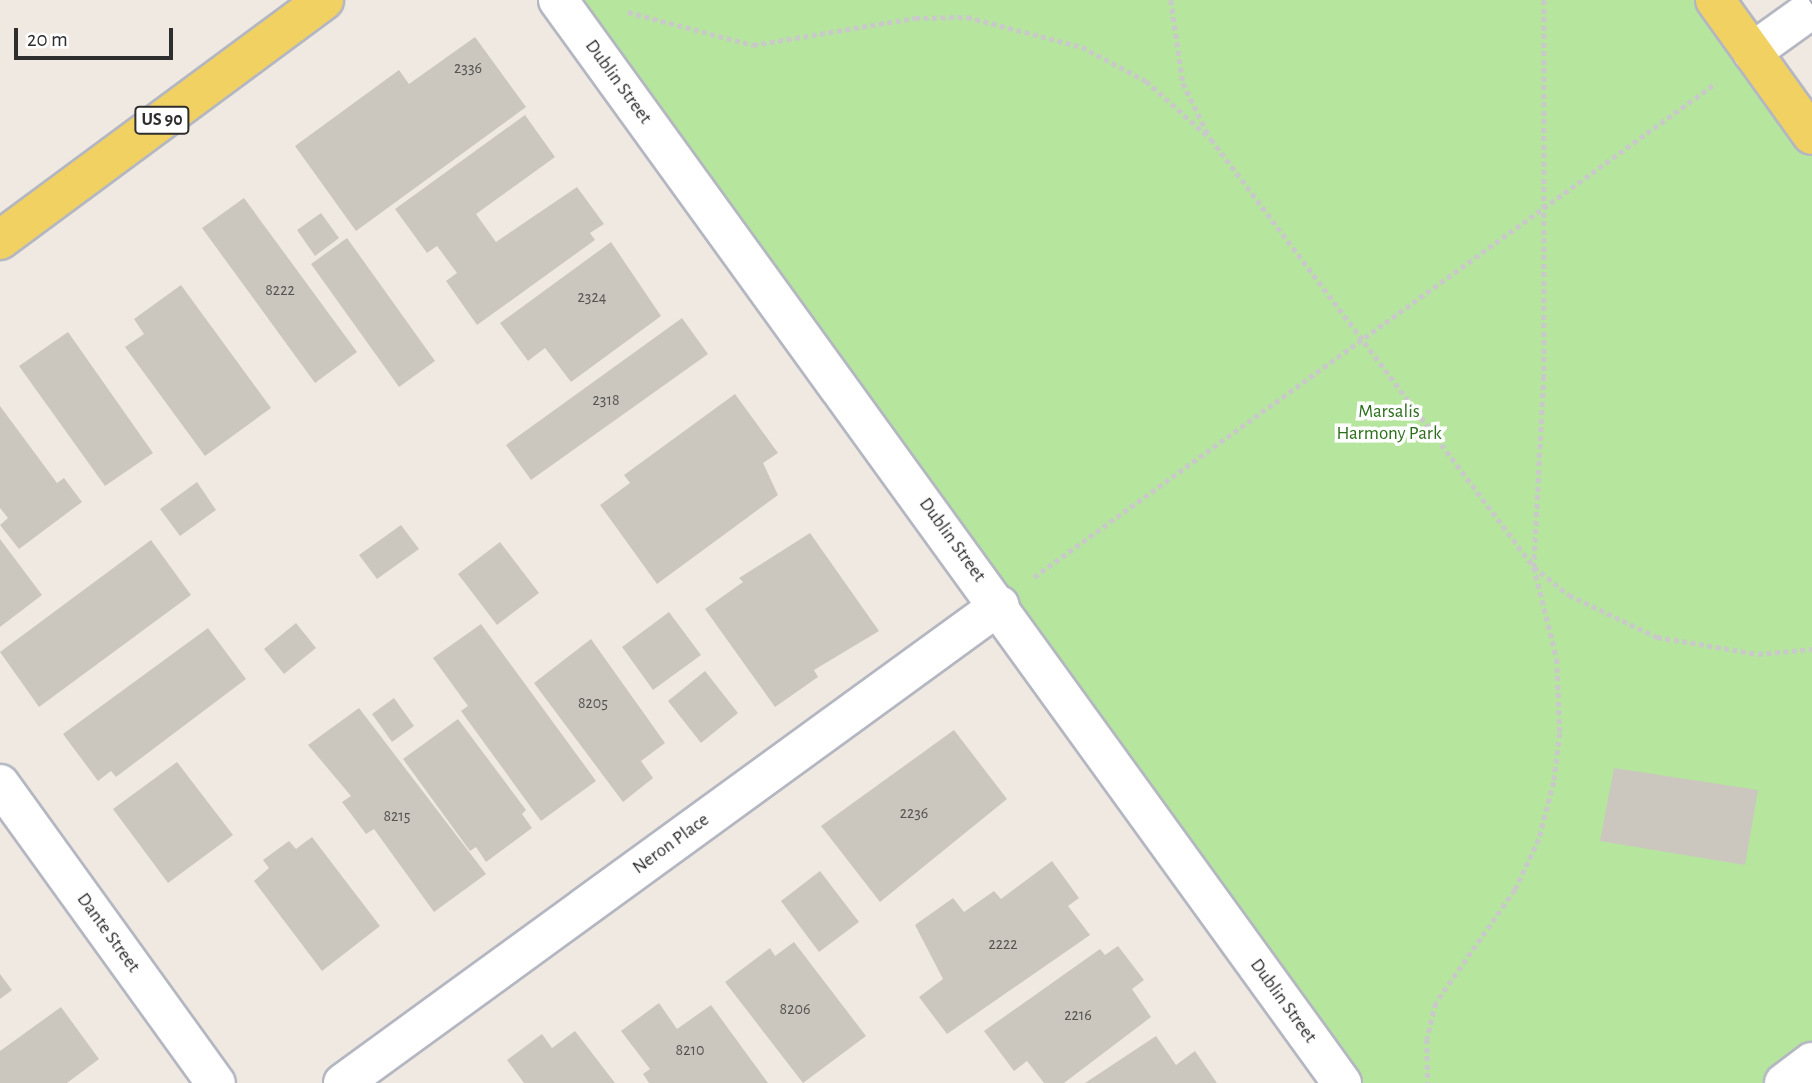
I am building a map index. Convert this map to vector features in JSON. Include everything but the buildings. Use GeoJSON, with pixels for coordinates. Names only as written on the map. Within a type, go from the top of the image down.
{"type":"FeatureCollection","features":[{"type":"Feature","properties":{"kind":"main road","name":"US 90"},"geometry":{"type":"LineString","coordinates":[[0,240],[324,0]]}},
{"type":"Feature","properties":{"kind":"main road"},"geometry":{"type":"LineString","coordinates":[[1715,0],[1812,135]]}},
{"type":"Feature","properties":{"kind":"street","name":"Dublin Street"},"geometry":{"type":"LineString","coordinates":[[558,0],[1014,593],[1342,1083]]}},
{"type":"Feature","properties":{"kind":"street"},"geometry":{"type":"LineString","coordinates":[[1752,52],[1812,9]]}},
{"type":"Feature","properties":{"kind":"street","name":"Neron Place"},"geometry":{"type":"LineString","coordinates":[[343,1083],[1014,593]]}},
{"type":"Feature","properties":{"kind":"street","name":"Dante Street"},"geometry":{"type":"LineString","coordinates":[[0,783],[216,1083]]}},
{"type":"Feature","properties":{"kind":"street"},"geometry":{"type":"LineString","coordinates":[[1784,1083],[1812,1062]]}},
{"type":"Feature","properties":{"kind":"path"},"geometry":{"type":"LineString","coordinates":[[1171,0],[1183,83],[1211,139],[1360,340],[1534,567],[1599,612],[1657,637],[1758,654],[1812,649]]}},
{"type":"Feature","properties":{"kind":"path"},"geometry":{"type":"LineString","coordinates":[[1428,1083],[1427,1039],[1436,1003],[1516,890],[1539,839],[1554,782],[1560,733],[1557,659],[1534,567],[1544,207],[1544,0]]}},
{"type":"Feature","properties":{"kind":"path"},"geometry":{"type":"LineString","coordinates":[[622,10],[753,45],[915,18],[967,17],[1021,27],[1082,47],[1146,81],[1211,139]]}},
{"type":"Feature","properties":{"kind":"path"},"geometry":{"type":"LineString","coordinates":[[1014,593],[1722,78]]}},
{"type":"Feature","properties":{"kind":"green space","name":"Marsalis Harmony Park"},"geometry":{"type":"Polygon","coordinates":[[[558,0],[1715,0],[1812,135],[1812,1062],[1784,1083],[1342,1083],[558,0]]]}}]}
